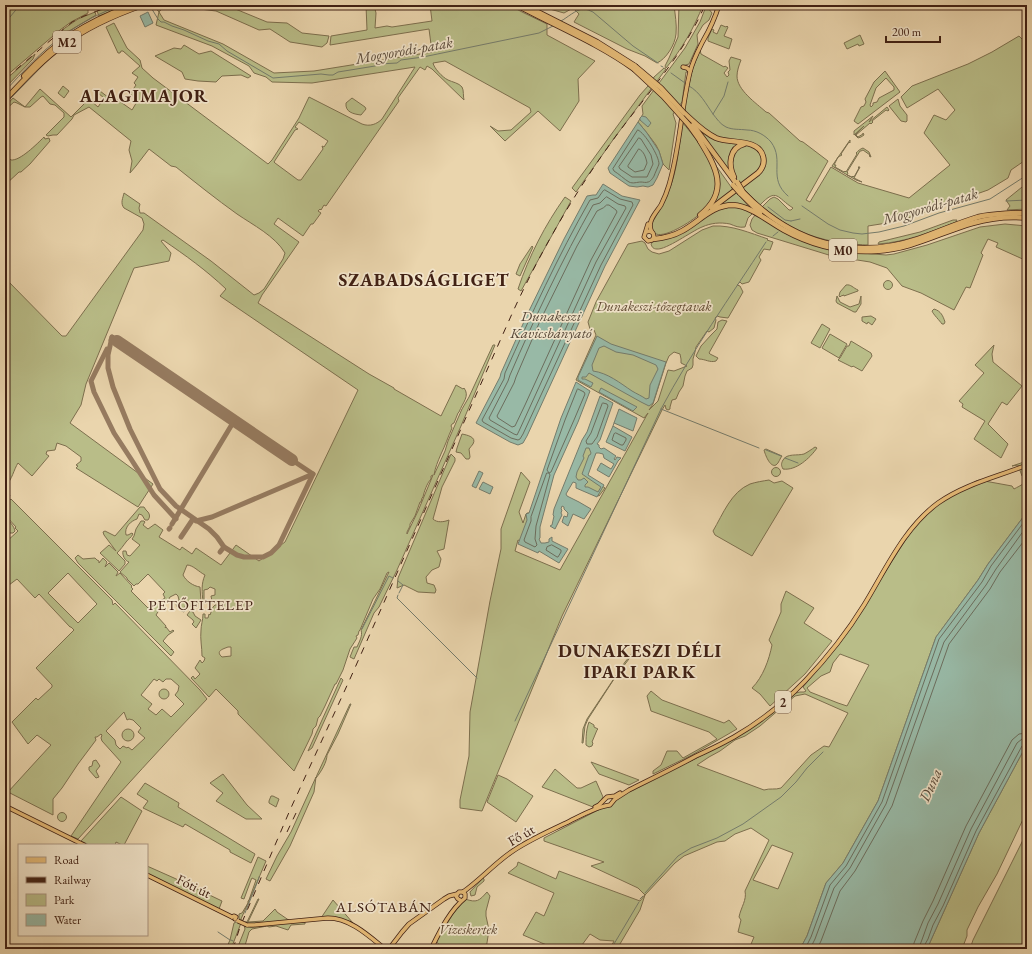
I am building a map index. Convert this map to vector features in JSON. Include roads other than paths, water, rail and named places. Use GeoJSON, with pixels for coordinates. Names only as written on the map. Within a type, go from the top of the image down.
{"type":"FeatureCollection","features":[{"type":"Feature","properties":{"kind":"highway","name":"M2"},"geometry":{"type":"LineString","coordinates":[[5,96],[41,59],[69,36],[105,16],[134,5]]}},
{"type":"Feature","properties":{"kind":"highway","name":"M2"},"geometry":{"type":"LineString","coordinates":[[5,100],[53,52],[72,38],[107,19],[143,5]]}},
{"type":"Feature","properties":{"kind":"highway"},"geometry":{"type":"LineString","coordinates":[[517,5],[564,27],[605,50],[634,68],[661,88],[684,113],[710,156],[716,169],[718,183],[716,194],[711,203],[705,211],[682,230],[674,234],[660,236],[653,235]]}},
{"type":"Feature","properties":{"kind":"highway"},"geometry":{"type":"LineString","coordinates":[[524,5],[552,21]]}},
{"type":"Feature","properties":{"kind":"highway"},"geometry":{"type":"LineString","coordinates":[[530,5],[552,21]]}},
{"type":"Feature","properties":{"kind":"highway"},"geometry":{"type":"LineString","coordinates":[[634,68],[690,123],[735,184]]}},
{"type":"Feature","properties":{"kind":"highway"},"geometry":{"type":"LineString","coordinates":[[653,235],[660,238],[679,232],[756,176],[763,166],[761,151],[754,146],[748,143],[720,140],[690,123]]}},
{"type":"Feature","properties":{"kind":"highway"},"geometry":{"type":"LineString","coordinates":[[700,141],[735,184]]}},
{"type":"Feature","properties":{"kind":"highway"},"geometry":{"type":"LineString","coordinates":[[735,184],[730,167],[730,158],[737,148],[742,145],[746,144],[754,146]]}},
{"type":"Feature","properties":{"kind":"highway","name":"M0"},"geometry":{"type":"LineString","coordinates":[[735,184],[758,211],[770,222],[793,235],[821,246],[849,251],[871,252],[888,250],[927,240],[966,225],[982,221],[1006,218],[1027,218]]}},
{"type":"Feature","properties":{"kind":"highway"},"geometry":{"type":"LineString","coordinates":[[695,220],[712,210],[727,206],[740,206],[758,211]]}},
{"type":"Feature","properties":{"kind":"highway","name":"M0"},"geometry":{"type":"LineString","coordinates":[[758,211],[782,225],[810,238],[834,245],[868,248],[892,246],[905,243],[978,218],[996,214],[1027,214]]}},
{"type":"Feature","properties":{"kind":"main road"},"geometry":{"type":"LineString","coordinates":[[664,197],[651,217],[644,235],[646,239],[650,241],[653,235],[650,222],[664,197],[669,187],[690,71],[696,54],[710,28],[719,5]]}},
{"type":"Feature","properties":{"kind":"main road"},"geometry":{"type":"LineString","coordinates":[[690,71],[685,66],[693,62]]}},
{"type":"Feature","properties":{"kind":"main road"},"geometry":{"type":"LineString","coordinates":[[646,232],[650,231],[653,235]]}},
{"type":"Feature","properties":{"kind":"main road","name":"2"},"geometry":{"type":"LineString","coordinates":[[607,805],[610,805],[615,799],[629,790],[732,738],[764,717],[788,698],[815,670],[853,622],[905,536],[929,511],[953,494],[974,484],[1027,465]]}},
{"type":"Feature","properties":{"kind":"main road","name":"2"},"geometry":{"type":"LineString","coordinates":[[604,800],[606,797],[629,790]]}},
{"type":"Feature","properties":{"kind":"main road"},"geometry":{"type":"LineString","coordinates":[[610,797],[612,799],[612,803]]}},
{"type":"Feature","properties":{"kind":"main road"},"geometry":{"type":"LineString","coordinates":[[604,800],[604,803],[607,805]]}},
{"type":"Feature","properties":{"kind":"main road","name":"Fő út"},"geometry":{"type":"LineString","coordinates":[[590,811],[604,800]]}},
{"type":"Feature","properties":{"kind":"main road","name":"Fő út"},"geometry":{"type":"LineString","coordinates":[[431,949],[447,920],[456,908],[458,898],[465,898],[464,893],[492,867],[533,839],[590,811],[607,805]]}},
{"type":"Feature","properties":{"kind":"main road"},"geometry":{"type":"LineString","coordinates":[[5,806],[82,844]]}},
{"type":"Feature","properties":{"kind":"main road","name":"Fóti út"},"geometry":{"type":"LineString","coordinates":[[148,876],[247,925],[328,918],[338,919],[348,922],[356,927],[385,949]]}},
{"type":"Feature","properties":{"kind":"main road"},"geometry":{"type":"LineString","coordinates":[[389,949],[409,924],[447,897],[458,898],[459,892],[464,893]]}},
{"type":"Feature","properties":{"kind":"water"},"geometry":{"type":"Polygon","coordinates":[[[148,12],[153,23],[145,27],[140,16],[148,12]]]}},
{"type":"Feature","properties":{"kind":"water"},"geometry":{"type":"Polygon","coordinates":[[[642,116],[646,117],[651,123],[648,127],[640,120],[642,116]]]}},
{"type":"Feature","properties":{"kind":"water"},"geometry":{"type":"Polygon","coordinates":[[[638,122],[659,151],[663,164],[653,185],[648,187],[629,186],[610,173],[608,168],[638,122]]]}},
{"type":"Feature","properties":{"kind":"water","name":"Dunakeszi Kavicsbányató"},"geometry":{"type":"Polygon","coordinates":[[[603,184],[622,196],[640,200],[605,266],[527,436],[523,443],[518,445],[476,423],[500,377],[527,315],[564,239],[587,196],[596,195],[603,184]]]}},
{"type":"Feature","properties":{"kind":"water"},"geometry":{"type":"Polygon","coordinates":[[[597,336],[611,344],[666,362],[653,403],[649,406],[589,373],[586,377],[582,377],[582,379],[593,383],[591,387],[578,380],[597,336]],[[604,346],[599,348],[592,365],[593,371],[609,376],[646,399],[649,398],[650,385],[658,369],[656,365],[633,355],[616,352],[604,346]]]}},
{"type":"Feature","properties":{"kind":"water"},"geometry":{"type":"Polygon","coordinates":[[[576,382],[590,391],[554,475],[540,527],[539,539],[541,543],[549,542],[549,539],[552,537],[552,541],[568,549],[559,563],[539,551],[538,553],[518,544],[527,520],[526,514],[529,513],[561,418],[576,382]]]}},
{"type":"Feature","properties":{"kind":"water"},"geometry":{"type":"Polygon","coordinates":[[[601,388],[637,407],[633,411],[599,392],[601,388]]]}},
{"type":"Feature","properties":{"kind":"water"},"geometry":{"type":"Polygon","coordinates":[[[600,396],[613,403],[600,440],[597,444],[601,449],[604,448],[616,456],[614,459],[615,460],[617,457],[621,458],[609,477],[597,470],[601,463],[611,469],[614,464],[604,458],[603,454],[596,453],[588,475],[604,485],[597,497],[576,488],[576,483],[573,482],[566,494],[567,496],[591,509],[584,519],[573,514],[568,526],[562,522],[564,516],[567,517],[568,513],[562,506],[562,515],[555,529],[550,526],[552,525],[554,509],[582,440],[587,432],[600,396]],[[586,448],[583,456],[584,458],[576,477],[578,480],[584,478],[588,482],[585,487],[598,492],[601,487],[582,474],[591,453],[589,448],[586,448]]]}},
{"type":"Feature","properties":{"kind":"water"},"geometry":{"type":"Polygon","coordinates":[[[619,409],[637,418],[633,431],[614,423],[619,409]]]}},
{"type":"Feature","properties":{"kind":"water"},"geometry":{"type":"Polygon","coordinates":[[[613,426],[632,437],[625,451],[606,442],[613,426]]]}},
{"type":"Feature","properties":{"kind":"water"},"geometry":{"type":"Polygon","coordinates":[[[479,471],[483,473],[476,488],[472,486],[479,471]]]}},
{"type":"Feature","properties":{"kind":"water"},"geometry":{"type":"Polygon","coordinates":[[[483,482],[493,487],[490,494],[479,489],[483,482]]]}},
{"type":"Feature","properties":{"kind":"water","name":"Duna"},"geometry":{"type":"Polygon","coordinates":[[[1027,512],[1027,744],[979,833],[927,949],[800,949],[807,936],[826,883],[843,863],[878,801],[936,637],[1027,512]]]}},
{"type":"Feature","properties":{"kind":"waterway","name":"Mogyoródi-patak"},"geometry":{"type":"LineString","coordinates":[[5,23],[20,5]]}},
{"type":"Feature","properties":{"kind":"waterway"},"geometry":{"type":"LineString","coordinates":[[5,91],[32,62],[55,42],[91,18],[122,5]]}},
{"type":"Feature","properties":{"kind":"waterway","name":"Mogyoródi-patak"},"geometry":{"type":"LineString","coordinates":[[150,6],[161,22],[219,44],[227,51],[273,78],[321,74],[333,75],[338,72],[379,64],[397,63],[401,60],[423,57],[539,33],[553,26]]}},
{"type":"Feature","properties":{"kind":"waterway","name":"Mogyoródi-patak"},"geometry":{"type":"LineString","coordinates":[[561,21],[581,9],[586,9],[593,12],[633,46],[658,63]]}},
{"type":"Feature","properties":{"kind":"waterway"},"geometry":{"type":"LineString","coordinates":[[5,104],[52,56]]}},
{"type":"Feature","properties":{"kind":"waterway","name":"Mogyoródi-patak"},"geometry":{"type":"LineString","coordinates":[[671,73],[685,83]]}},
{"type":"Feature","properties":{"kind":"waterway"},"geometry":{"type":"LineString","coordinates":[[713,114],[724,96],[728,82]]}},
{"type":"Feature","properties":{"kind":"waterway","name":"Mogyoródi-patak"},"geometry":{"type":"LineString","coordinates":[[689,86],[700,95],[717,120],[724,126],[731,129],[757,132],[771,142],[777,156],[778,183],[788,196]]}},
{"type":"Feature","properties":{"kind":"waterway","name":"Mogyoródi-patak"},"geometry":{"type":"LineString","coordinates":[[802,206],[828,224],[840,230],[862,234],[879,232],[904,226],[939,213],[990,199],[1027,175]]}},
{"type":"Feature","properties":{"kind":"waterway"},"geometry":{"type":"LineString","coordinates":[[1006,201],[1027,200]]}},
{"type":"Feature","properties":{"kind":"waterway"},"geometry":{"type":"LineString","coordinates":[[768,207],[785,220],[791,221]]}},
{"type":"Feature","properties":{"kind":"waterway"},"geometry":{"type":"LineString","coordinates":[[791,221],[800,219]]}},
{"type":"Feature","properties":{"kind":"waterway"},"geometry":{"type":"LineString","coordinates":[[773,236],[778,232]]}},
{"type":"Feature","properties":{"kind":"waterway"},"geometry":{"type":"LineString","coordinates":[[515,721],[661,409],[698,345],[766,242]]}},
{"type":"Feature","properties":{"kind":"waterway"},"geometry":{"type":"LineString","coordinates":[[661,409],[759,448]]}},
{"type":"Feature","properties":{"kind":"waterway"},"geometry":{"type":"LineString","coordinates":[[766,450],[781,456]]}},
{"type":"Feature","properties":{"kind":"waterway"},"geometry":{"type":"LineString","coordinates":[[785,458],[798,463]]}},
{"type":"Feature","properties":{"kind":"waterway"},"geometry":{"type":"LineString","coordinates":[[362,629],[389,576],[393,578]]}},
{"type":"Feature","properties":{"kind":"waterway"},"geometry":{"type":"LineString","coordinates":[[398,581],[403,585],[399,593]]}},
{"type":"Feature","properties":{"kind":"waterway"},"geometry":{"type":"LineString","coordinates":[[398,595],[397,598],[477,678]]}},
{"type":"Feature","properties":{"kind":"waterway"},"geometry":{"type":"LineString","coordinates":[[645,893],[678,856],[691,848],[717,838],[743,824],[781,797],[823,752]]}},
{"type":"Feature","properties":{"kind":"waterway"},"geometry":{"type":"LineString","coordinates":[[245,913],[259,877]]}},
{"type":"Feature","properties":{"kind":"waterway"},"geometry":{"type":"LineString","coordinates":[[640,899],[643,896]]}},
{"type":"Feature","properties":{"kind":"waterway"},"geometry":{"type":"LineString","coordinates":[[611,949],[639,902]]}},
{"type":"Feature","properties":{"kind":"waterway"},"geometry":{"type":"LineString","coordinates":[[218,932],[230,940]]}},
{"type":"Feature","properties":{"kind":"railway"},"geometry":{"type":"LineString","coordinates":[[5,79],[72,22],[113,5]]}},
{"type":"Feature","properties":{"kind":"railway"},"geometry":{"type":"LineString","coordinates":[[233,949],[240,927],[290,810],[533,270],[584,182],[613,140],[675,59],[696,24],[705,5]]}},
{"type":"Feature","properties":{"kind":"railway"},"geometry":{"type":"LineString","coordinates":[[287,832],[296,813]]}},
{"type":"Feature","properties":{"kind":"district","name":"ALAGIMAJOR"},"geometry":{"type":"Point","coordinates":[144,95]}},
{"type":"Feature","properties":{"kind":"district","name":"SZABADSÁGLIGET"},"geometry":{"type":"Point","coordinates":[424,279]}},
{"type":"Feature","properties":{"kind":"district","name":"PETŐFITELEP"},"geometry":{"type":"Point","coordinates":[201,604]}},
{"type":"Feature","properties":{"kind":"district","name":"DUNAKESZI DÉLI IPARI PARK"},"geometry":{"type":"Point","coordinates":[640,660]}},
{"type":"Feature","properties":{"kind":"district","name":"ALSÓTABÁN"},"geometry":{"type":"Point","coordinates":[384,906]}},
{"type":"Feature","properties":{"kind":"park label","name":"Dunakeszi-tőzegtavak"},"geometry":{"type":"Point","coordinates":[654,306]}},
{"type":"Feature","properties":{"kind":"park label","name":"Vizeskertek"},"geometry":{"type":"Point","coordinates":[468,929]}}]}
